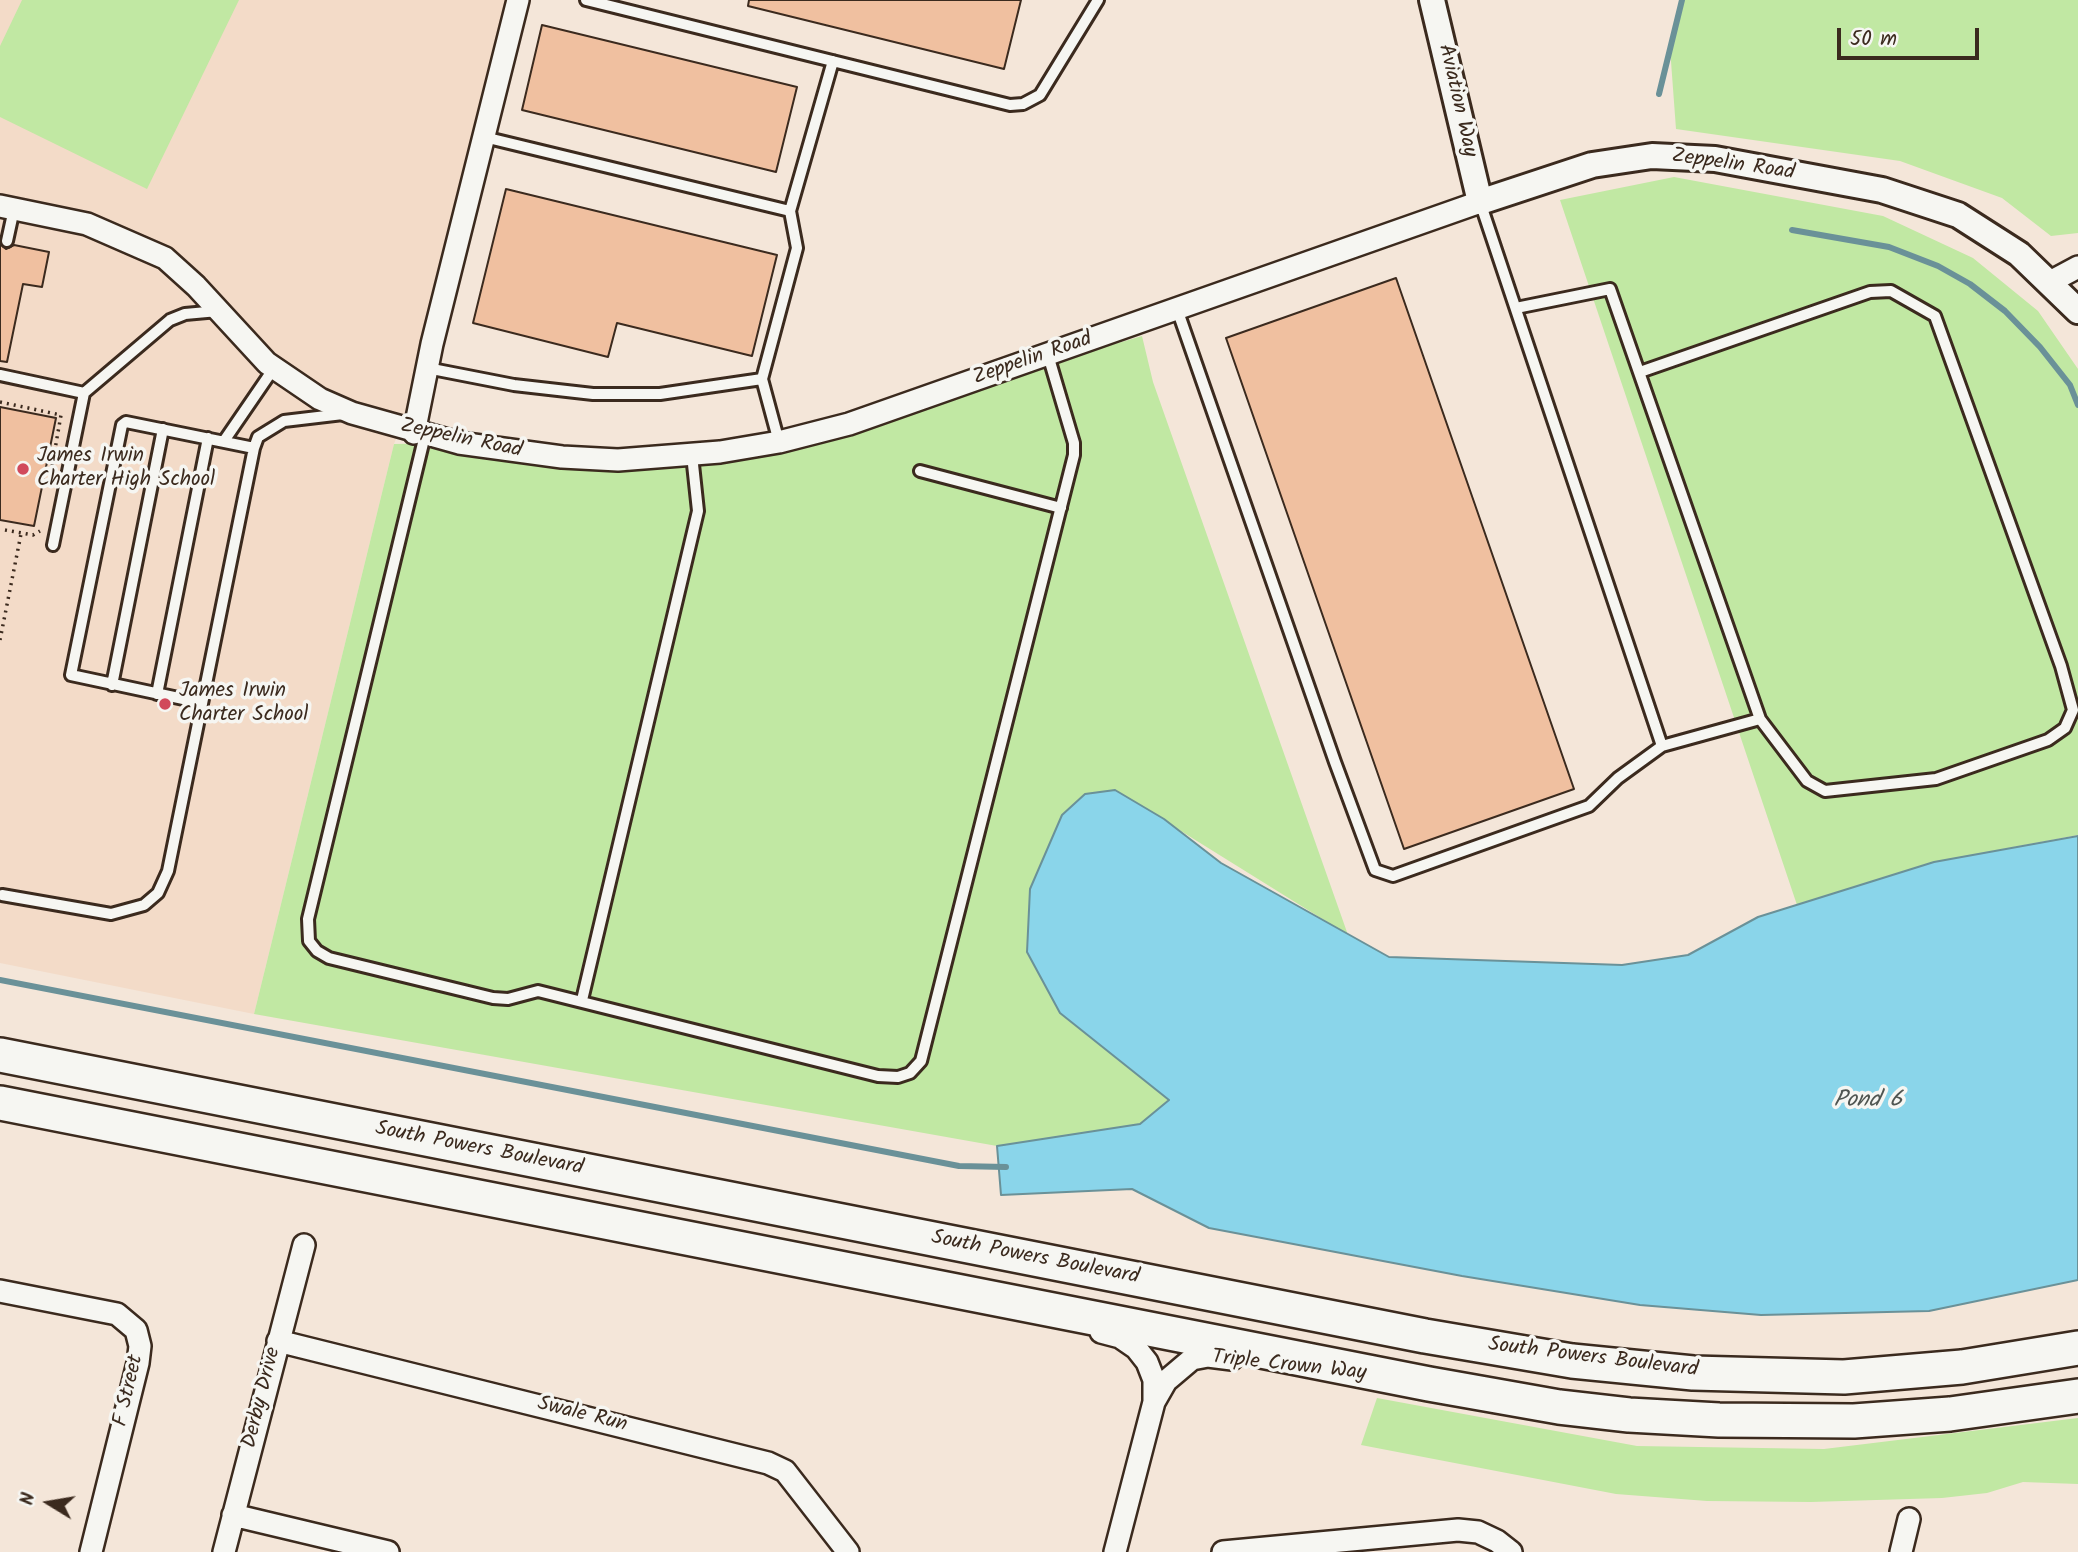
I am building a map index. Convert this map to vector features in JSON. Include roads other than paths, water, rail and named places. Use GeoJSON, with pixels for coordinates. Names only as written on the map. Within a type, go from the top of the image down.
{"type":"FeatureCollection","features":[{"type":"Feature","properties":{"kind":"highway","name":"South Powers Boulevard"},"geometry":{"type":"LineString","coordinates":[[0,1055],[1398,1330],[1572,1361],[1693,1373],[1844,1377],[1962,1367],[2070,1349]]}},
{"type":"Feature","properties":{"kind":"highway"},"geometry":{"type":"LineString","coordinates":[[0,1103],[1403,1379],[1559,1407],[1629,1415],[1854,1421],[2078,1405]]}},
{"type":"Feature","properties":{"kind":"highway"},"geometry":{"type":"LineString","coordinates":[[1950,1414],[2078,1396]]}},
{"type":"Feature","properties":{"kind":"street"},"geometry":{"type":"LineString","coordinates":[[420,434],[427,368],[518,0]]}},
{"type":"Feature","properties":{"kind":"street","name":"Aviation Way"},"geometry":{"type":"LineString","coordinates":[[1432,0],[1480,202]]}},
{"type":"Feature","properties":{"kind":"street","name":"Zeppelin Road"},"geometry":{"type":"LineString","coordinates":[[7,207],[87,224],[136,243],[165,258],[274,368],[320,399],[352,413],[420,434],[511,452],[618,460],[692,455],[779,442],[849,424],[1592,164],[1652,156],[1715,159],[1882,190],[1925,202],[1958,215],[2020,254],[2078,311]]}},
{"type":"Feature","properties":{"kind":"street"},"geometry":{"type":"LineString","coordinates":[[2050,282],[2078,267]]}},
{"type":"Feature","properties":{"kind":"street","name":"Derby Drive"},"geometry":{"type":"LineString","coordinates":[[224,1552],[304,1245]]}},
{"type":"Feature","properties":{"kind":"street","name":"Triple Crown Way"},"geometry":{"type":"LineString","coordinates":[[948,1288],[1120,1337],[1136,1348],[1147,1362],[1154,1380],[1154,1402],[1115,1552]]}},
{"type":"Feature","properties":{"kind":"street","name":"F Street"},"geometry":{"type":"LineString","coordinates":[[0,1291],[117,1314],[136,1330],[140,1346],[138,1363],[91,1552]]}},
{"type":"Feature","properties":{"kind":"street","name":"Swale Run"},"geometry":{"type":"LineString","coordinates":[[278,1341],[768,1463],[785,1471],[848,1552]]}},
{"type":"Feature","properties":{"kind":"street","name":"Triple Crown Way"},"geometry":{"type":"LineString","coordinates":[[1154,1402],[1166,1381],[1179,1367],[1192,1359],[1208,1356],[1403,1379]]}},
{"type":"Feature","properties":{"kind":"street"},"geometry":{"type":"LineString","coordinates":[[233,1514],[388,1552]]}},
{"type":"Feature","properties":{"kind":"street"},"geometry":{"type":"LineString","coordinates":[[1901,1552],[1909,1519]]}},
{"type":"Feature","properties":{"kind":"street"},"geometry":{"type":"LineString","coordinates":[[1223,1552],[1458,1530],[1478,1532],[1497,1541],[1511,1552]]}},
{"type":"Feature","properties":{"kind":"lane"},"geometry":{"type":"LineString","coordinates":[[586,0],[1010,105],[1023,104],[1040,95],[1098,0]]}},
{"type":"Feature","properties":{"kind":"lane"},"geometry":{"type":"LineString","coordinates":[[779,442],[762,379],[797,248],[790,212],[834,61]]}},
{"type":"Feature","properties":{"kind":"lane"},"geometry":{"type":"LineString","coordinates":[[484,137],[790,212]]}},
{"type":"Feature","properties":{"kind":"lane"},"geometry":{"type":"LineString","coordinates":[[1480,202],[1662,746]]}},
{"type":"Feature","properties":{"kind":"lane"},"geometry":{"type":"LineString","coordinates":[[7,207],[7,241]]}},
{"type":"Feature","properties":{"kind":"lane"},"geometry":{"type":"LineString","coordinates":[[1516,308],[1610,289],[1760,719],[1807,781],[1825,791],[1936,779],[2048,740],[2065,728],[2073,709],[2061,666],[1935,316],[1891,291],[1870,292],[1640,372]]}},
{"type":"Feature","properties":{"kind":"lane"},"geometry":{"type":"LineString","coordinates":[[1177,309],[1376,870],[1393,876],[1589,806],[1618,778],[1662,746],[1760,719]]}},
{"type":"Feature","properties":{"kind":"lane"},"geometry":{"type":"LineString","coordinates":[[53,545],[84,393],[170,320],[186,314],[218,311]]}},
{"type":"Feature","properties":{"kind":"lane"},"geometry":{"type":"LineString","coordinates":[[420,434],[308,919],[309,941],[317,951],[329,958],[493,998],[508,999],[538,991],[878,1076],[898,1077],[910,1073],[921,1061],[1061,508],[1074,443],[1048,355]]}},
{"type":"Feature","properties":{"kind":"lane"},"geometry":{"type":"LineString","coordinates":[[224,441],[274,368]]}},
{"type":"Feature","properties":{"kind":"lane"},"geometry":{"type":"LineString","coordinates":[[427,368],[514,385],[593,394],[660,394],[762,379]]}},
{"type":"Feature","properties":{"kind":"lane"},"geometry":{"type":"LineString","coordinates":[[0,375],[84,393]]}},
{"type":"Feature","properties":{"kind":"lane"},"geometry":{"type":"LineString","coordinates":[[2,895],[111,914],[144,905],[158,893],[168,871],[258,437],[284,421],[352,413]]}},
{"type":"Feature","properties":{"kind":"lane"},"geometry":{"type":"LineString","coordinates":[[202,703],[71,675],[122,425],[126,422],[254,448]]}},
{"type":"Feature","properties":{"kind":"lane"},"geometry":{"type":"LineString","coordinates":[[112,685],[163,429]]}},
{"type":"Feature","properties":{"kind":"lane"},"geometry":{"type":"LineString","coordinates":[[157,694],[208,438]]}},
{"type":"Feature","properties":{"kind":"lane"},"geometry":{"type":"LineString","coordinates":[[582,1000],[698,511],[692,455]]}},
{"type":"Feature","properties":{"kind":"lane"},"geometry":{"type":"LineString","coordinates":[[920,471],[1061,508]]}},
{"type":"Feature","properties":{"kind":"water","name":"Pond 6"},"geometry":{"type":"Polygon","coordinates":[[[1115,790],[1164,819],[1221,863],[1389,957],[1622,965],[1688,955],[1758,917],[1934,862],[2078,836],[2078,1280],[1929,1311],[1761,1315],[1640,1305],[1462,1276],[1209,1228],[1132,1189],[1001,1195],[997,1146],[1140,1124],[1169,1100],[1060,1013],[1027,952],[1030,889],[1062,815],[1085,794],[1115,790]]]}},
{"type":"Feature","properties":{"kind":"waterway"},"geometry":{"type":"LineString","coordinates":[[1659,94],[1682,0]]}},
{"type":"Feature","properties":{"kind":"waterway"},"geometry":{"type":"LineString","coordinates":[[1792,230],[1889,247],[1938,266],[1970,284],[2005,311],[2040,347],[2070,385],[2078,405]]}},
{"type":"Feature","properties":{"kind":"waterway"},"geometry":{"type":"LineString","coordinates":[[0,980],[959,1166],[1006,1167]]}},
{"type":"Feature","properties":{"kind":"place","name":"James Irwin Charter High School"},"geometry":{"type":"Point","coordinates":[23,469]}},
{"type":"Feature","properties":{"kind":"place","name":"James Irwin Charter School"},"geometry":{"type":"Point","coordinates":[165,704]}}]}
